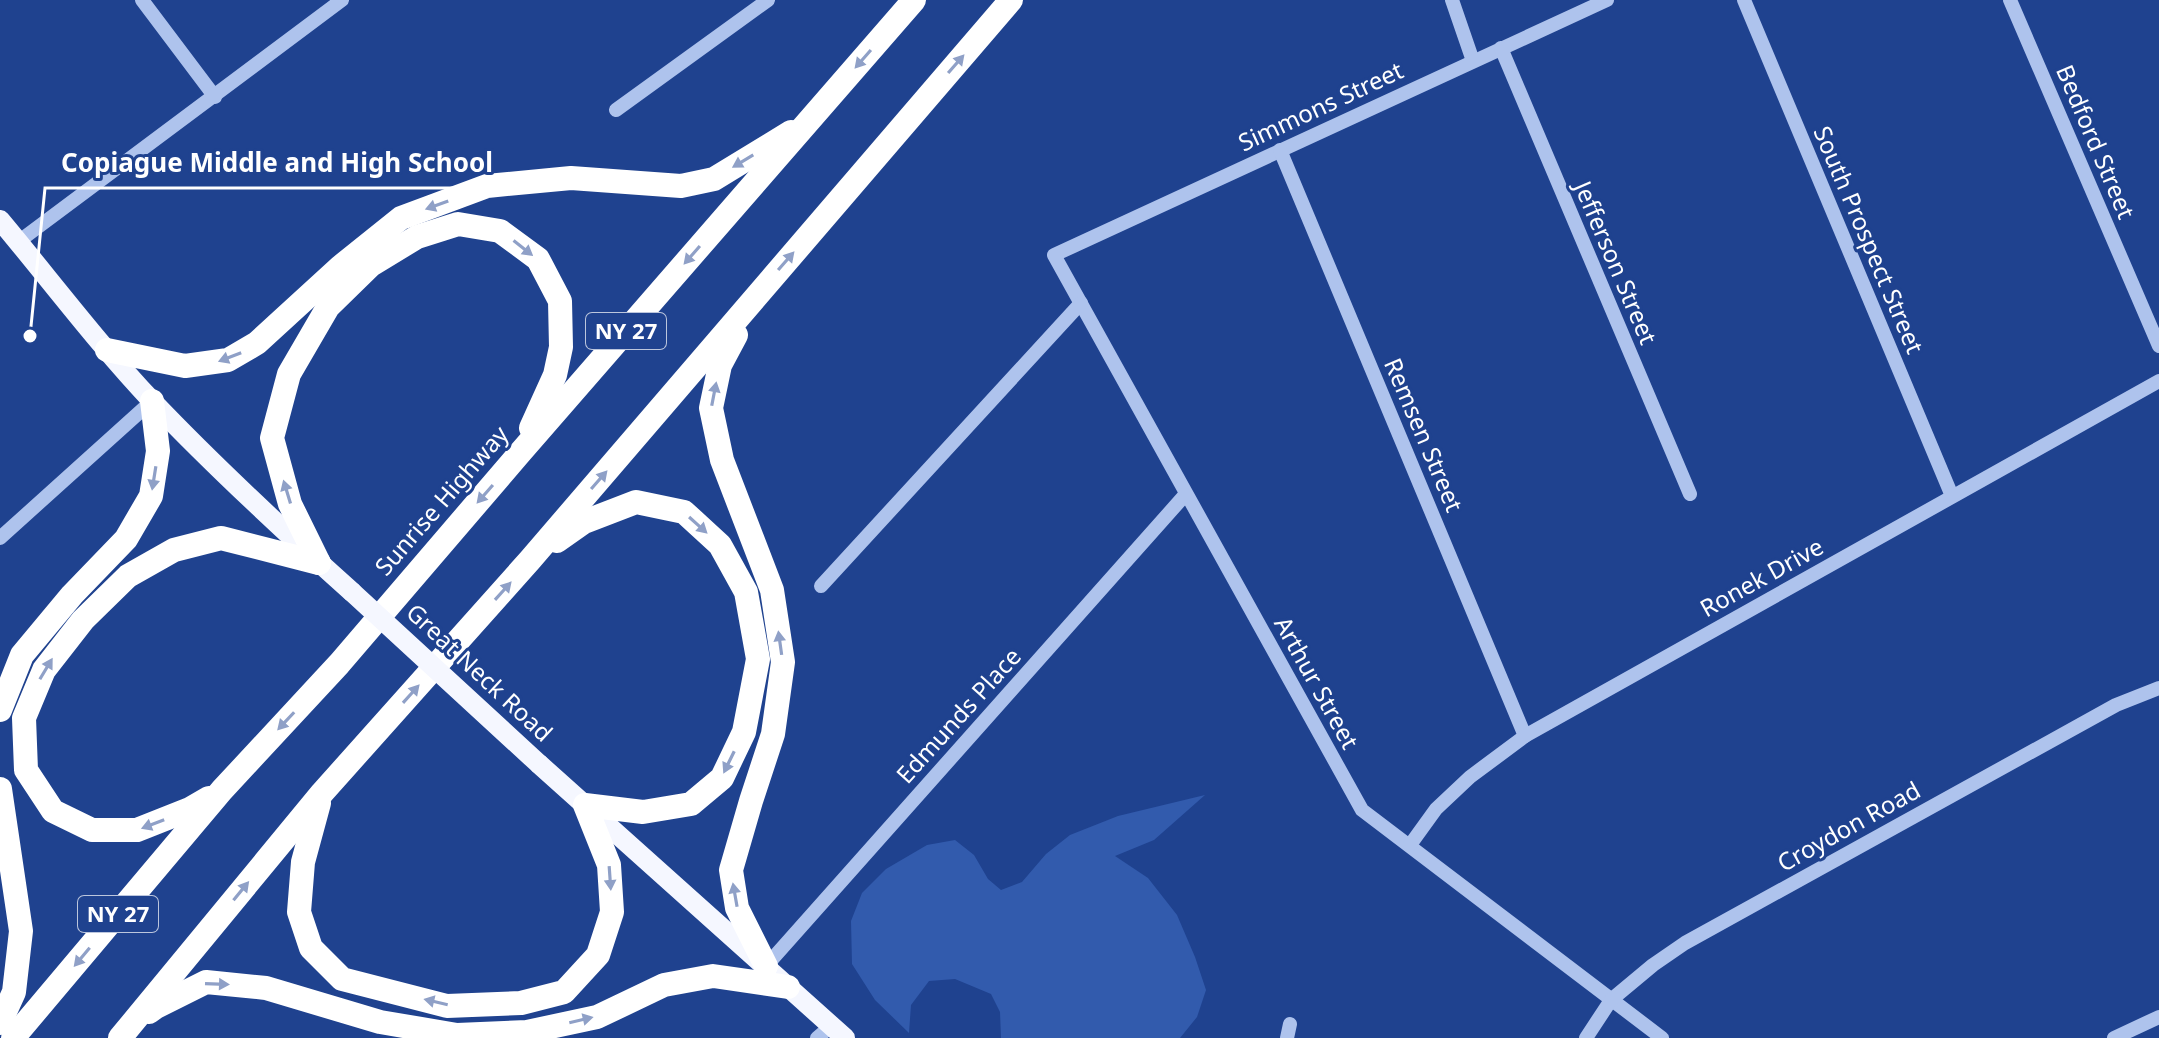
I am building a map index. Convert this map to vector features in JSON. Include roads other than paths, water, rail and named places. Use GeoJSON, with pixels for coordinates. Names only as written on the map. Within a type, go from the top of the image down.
{"type":"FeatureCollection","features":[{"type":"Feature","properties":{"kind":"highway","name":"Sunrise Highway"},"geometry":{"type":"LineString","coordinates":[[13,1038],[222,790],[339,664],[914,0]]}},
{"type":"Feature","properties":{"kind":"highway","name":"NY 27"},"geometry":{"type":"LineString","coordinates":[[123,1035],[322,793],[530,560],[1011,0]]}},
{"type":"Feature","properties":{"kind":"highway"},"geometry":{"type":"LineString","coordinates":[[107,350],[185,366],[228,360],[257,343],[340,267],[401,218],[487,186],[571,178],[681,186],[714,179],[810,121]]}},
{"type":"Feature","properties":{"kind":"highway"},"geometry":{"type":"LineString","coordinates":[[319,563],[290,504],[272,438],[289,374],[328,307],[371,265],[417,237],[458,224],[500,231],[538,259],[560,301],[561,347],[555,375],[519,454]]}},
{"type":"Feature","properties":{"kind":"highway"},"geometry":{"type":"LineString","coordinates":[[758,294],[720,365],[711,408],[722,460],[772,590],[783,662],[773,734],[731,870],[737,908],[766,966]]}},
{"type":"Feature","properties":{"kind":"highway"},"geometry":{"type":"LineString","coordinates":[[0,710],[22,655],[72,595],[126,539],[151,496],[158,451],[152,401]]}},
{"type":"Feature","properties":{"kind":"highway"},"geometry":{"type":"LineString","coordinates":[[322,793],[303,862],[299,912],[311,948],[342,979],[447,1006],[521,1003],[564,992],[598,955],[612,912],[609,865],[585,805],[643,812],[691,804],[722,778],[744,732],[758,659],[746,592],[720,545],[684,512],[636,502],[584,522],[530,560]]}},
{"type":"Feature","properties":{"kind":"highway"},"geometry":{"type":"LineString","coordinates":[[222,790],[190,809],[137,830],[92,830],[53,811],[26,770],[24,718],[44,670],[83,620],[128,576],[174,550],[221,538],[319,563]]}},
{"type":"Feature","properties":{"kind":"highway"},"geometry":{"type":"LineString","coordinates":[[0,789],[21,931],[14,992],[0,1023]]}},
{"type":"Feature","properties":{"kind":"highway"},"geometry":{"type":"LineString","coordinates":[[123,1035],[156,1007],[206,982],[266,988],[380,1022],[457,1035],[527,1032],[597,1017],[664,985],[713,976],[788,987]]}},
{"type":"Feature","properties":{"kind":"main road","name":"Great Neck Road"},"geometry":{"type":"LineString","coordinates":[[0,220],[152,401],[255,505],[766,966],[831,1034]]}},
{"type":"Feature","properties":{"kind":"street"},"geometry":{"type":"LineString","coordinates":[[142,0],[215,97]]}},
{"type":"Feature","properties":{"kind":"street"},"geometry":{"type":"LineString","coordinates":[[18,242],[342,0]]}},
{"type":"Feature","properties":{"kind":"street"},"geometry":{"type":"LineString","coordinates":[[616,110],[768,0]]}},
{"type":"Feature","properties":{"kind":"street"},"geometry":{"type":"LineString","coordinates":[[1452,0],[1473,61]]}},
{"type":"Feature","properties":{"kind":"street","name":"Simmons Street"},"geometry":{"type":"LineString","coordinates":[[1054,255],[1607,0]]}},
{"type":"Feature","properties":{"kind":"street","name":"South Prospect Street"},"geometry":{"type":"LineString","coordinates":[[1744,0],[1952,496]]}},
{"type":"Feature","properties":{"kind":"street","name":"Bedford Street"},"geometry":{"type":"LineString","coordinates":[[2010,0],[2159,346]]}},
{"type":"Feature","properties":{"kind":"street","name":"Jefferson Street"},"geometry":{"type":"LineString","coordinates":[[1501,48],[1690,494]]}},
{"type":"Feature","properties":{"kind":"street","name":"Remsen Street"},"geometry":{"type":"LineString","coordinates":[[1280,150],[1525,736]]}},
{"type":"Feature","properties":{"kind":"street","name":"Arthur Street"},"geometry":{"type":"LineString","coordinates":[[1054,255],[1362,810],[1662,1038]]}},
{"type":"Feature","properties":{"kind":"street"},"geometry":{"type":"LineString","coordinates":[[821,586],[1081,303]]}},
{"type":"Feature","properties":{"kind":"street","name":"Ronek Drive"},"geometry":{"type":"LineString","coordinates":[[1410,845],[1436,809],[1470,777],[1525,736],[2159,381]]}},
{"type":"Feature","properties":{"kind":"street"},"geometry":{"type":"LineString","coordinates":[[0,538],[152,401]]}},
{"type":"Feature","properties":{"kind":"street","name":"Edmunds Place"},"geometry":{"type":"LineString","coordinates":[[766,966],[1185,495]]}},
{"type":"Feature","properties":{"kind":"street","name":"Croydon Road"},"geometry":{"type":"LineString","coordinates":[[1586,1038],[1611,1000],[1685,943],[2116,705],[2159,688]]}},
{"type":"Feature","properties":{"kind":"street"},"geometry":{"type":"LineString","coordinates":[[2114,1038],[2159,1017]]}},
{"type":"Feature","properties":{"kind":"place","name":"Copiague Middle and High School"},"geometry":{"type":"Point","coordinates":[30,336]}}]}
